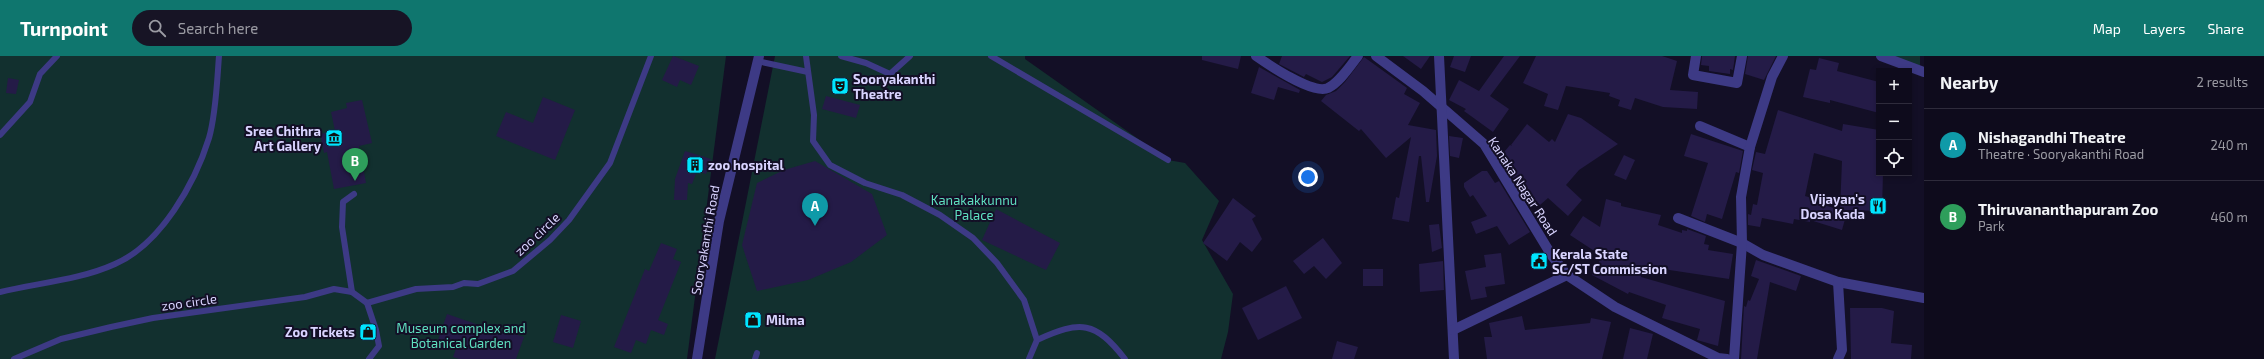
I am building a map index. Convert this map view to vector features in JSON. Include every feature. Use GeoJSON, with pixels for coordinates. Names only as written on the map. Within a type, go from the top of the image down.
{"type":"FeatureCollection","features":[{"type":"Feature","properties":{"kind":"street"},"geometry":{"type":"LineString","coordinates":[[1256,56],[1306,85],[1322,89],[1329,88],[1340,79],[1358,56]]}},
{"type":"Feature","properties":{"kind":"street","name":"Kanaka Nagar Road"},"geometry":{"type":"LineString","coordinates":[[1376,56],[1441,107],[1484,144],[1552,256],[1567,275],[1615,306],[1718,358],[1727,359]]}},
{"type":"Feature","properties":{"kind":"street"},"geometry":{"type":"LineString","coordinates":[[1439,56],[1454,359]]}},
{"type":"Feature","properties":{"kind":"street"},"geometry":{"type":"LineString","coordinates":[[1696,56],[1693,75],[1737,83],[1742,56]]}},
{"type":"Feature","properties":{"kind":"street"},"geometry":{"type":"LineString","coordinates":[[1734,359],[1742,243],[1741,197],[1750,147],[1772,78],[1783,56]]}},
{"type":"Feature","properties":{"kind":"street"},"geometry":{"type":"LineString","coordinates":[[1881,56],[1924,72]]}},
{"type":"Feature","properties":{"kind":"street","name":"Sooryakanthi Road"},"geometry":{"type":"LineString","coordinates":[[697,359],[719,221],[758,58]]}},
{"type":"Feature","properties":{"kind":"street"},"geometry":{"type":"LineString","coordinates":[[1700,126],[1750,147]]}},
{"type":"Feature","properties":{"kind":"street"},"geometry":{"type":"LineString","coordinates":[[1678,218],[1742,243],[1764,255],[1838,282],[1924,298]]}},
{"type":"Feature","properties":{"kind":"street"},"geometry":{"type":"LineString","coordinates":[[1453,330],[1567,275]]}},
{"type":"Feature","properties":{"kind":"street"},"geometry":{"type":"LineString","coordinates":[[1838,282],[1842,350],[1838,359]]}},
{"type":"Feature","properties":{"kind":"lane"},"geometry":{"type":"LineString","coordinates":[[0,135],[30,102],[40,74],[57,56]]}},
{"type":"Feature","properties":{"kind":"lane"},"geometry":{"type":"LineString","coordinates":[[0,292],[89,273],[116,264],[138,250],[154,234],[186,193],[209,137],[219,56]]}},
{"type":"Feature","properties":{"kind":"lane","name":"zoo circle"},"geometry":{"type":"LineString","coordinates":[[14,359],[61,339],[153,318],[305,297],[334,289],[352,292],[368,303],[416,289],[453,287],[464,283],[478,284],[513,271],[550,240],[568,220],[610,163],[651,56]]}},
{"type":"Feature","properties":{"kind":"lane"},"geometry":{"type":"LineString","coordinates":[[806,56],[814,115],[813,141],[830,165],[865,183],[902,195],[940,215],[973,238],[997,263],[1024,300],[1038,340]]}},
{"type":"Feature","properties":{"kind":"lane"},"geometry":{"type":"LineString","coordinates":[[841,56],[866,63],[890,74],[910,56]]}},
{"type":"Feature","properties":{"kind":"lane"},"geometry":{"type":"LineString","coordinates":[[992,56],[1168,160]]}},
{"type":"Feature","properties":{"kind":"lane"},"geometry":{"type":"LineString","coordinates":[[758,58],[808,72]]}},
{"type":"Feature","properties":{"kind":"lane"},"geometry":{"type":"LineString","coordinates":[[352,292],[342,227],[343,202],[354,194]]}},
{"type":"Feature","properties":{"kind":"lane"},"geometry":{"type":"LineString","coordinates":[[368,303],[379,346],[369,359]]}},
{"type":"Feature","properties":{"kind":"lane"},"geometry":{"type":"LineString","coordinates":[[1029,359],[1038,340],[1061,329],[1084,326],[1104,334],[1125,359]]}},
{"type":"Feature","properties":{"kind":"green space","name":"Museum complex and Botanical Garden"},"geometry":{"type":"Polygon","coordinates":[[[0,56],[726,56],[687,359],[0,359],[0,56]]]}},
{"type":"Feature","properties":{"kind":"green space","name":"Kanakakkunnu Palace"},"geometry":{"type":"Polygon","coordinates":[[[775,56],[1025,56],[1025,59],[1168,160],[1185,163],[1219,201],[1202,240],[1233,294],[1228,332],[1221,359],[715,359],[775,56]]]}},
{"type":"Feature","properties":{"kind":"green space"},"geometry":{"type":"Polygon","coordinates":[[[1893,56],[1920,56],[1920,75],[1893,56]]]}},
{"type":"Feature","properties":{"kind":"building"},"geometry":{"type":"Polygon","coordinates":[[[673,56],[699,66],[691,85],[680,80],[677,87],[662,80],[673,56]]]}},
{"type":"Feature","properties":{"kind":"building"},"geometry":{"type":"Polygon","coordinates":[[[1202,56],[1241,56],[1238,69],[1202,60],[1202,56]]]}},
{"type":"Feature","properties":{"kind":"building"},"geometry":{"type":"Polygon","coordinates":[[[1282,56],[1350,56],[1332,77],[1322,82],[1306,74],[1304,77],[1279,64],[1282,56]]]}},
{"type":"Feature","properties":{"kind":"building"},"geometry":{"type":"Polygon","coordinates":[[[1403,56],[1430,56],[1421,69],[1403,56]]]}},
{"type":"Feature","properties":{"kind":"building"},"geometry":{"type":"Polygon","coordinates":[[[1454,56],[1471,56],[1465,72],[1450,67],[1454,56]]]}},
{"type":"Feature","properties":{"kind":"building"},"geometry":{"type":"Polygon","coordinates":[[[1504,56],[1520,56],[1490,96],[1509,109],[1493,132],[1464,111],[1466,109],[1449,100],[1459,80],[1479,91],[1504,56]]]}},
{"type":"Feature","properties":{"kind":"building"},"geometry":{"type":"Polygon","coordinates":[[[1536,56],[1662,56],[1677,61],[1670,90],[1698,92],[1697,109],[1663,107],[1635,98],[1631,110],[1618,106],[1620,100],[1609,96],[1610,93],[1566,86],[1558,110],[1544,106],[1548,94],[1523,83],[1536,56]]]}},
{"type":"Feature","properties":{"kind":"building"},"geometry":{"type":"Polygon","coordinates":[[[1702,56],[1735,56],[1733,70],[1730,69],[1730,74],[1709,71],[1709,66],[1701,65],[1702,56]]]}},
{"type":"Feature","properties":{"kind":"building"},"geometry":{"type":"Polygon","coordinates":[[[1748,56],[1776,56],[1764,80],[1745,74],[1748,56]]]}},
{"type":"Feature","properties":{"kind":"building"},"geometry":{"type":"Polygon","coordinates":[[[1364,57],[1407,88],[1404,94],[1420,103],[1408,125],[1436,130],[1437,156],[1429,202],[1426,202],[1421,156],[1419,156],[1409,222],[1392,219],[1396,197],[1399,198],[1411,137],[1386,158],[1361,129],[1359,131],[1321,101],[1326,95],[1336,91],[1345,82],[1364,57]]]}},
{"type":"Feature","properties":{"kind":"building"},"geometry":{"type":"Polygon","coordinates":[[[1819,58],[1839,63],[1837,71],[1876,81],[1876,112],[1830,100],[1830,103],[1803,97],[1810,69],[1816,70],[1819,58]]]}},
{"type":"Feature","properties":{"kind":"building"},"geometry":{"type":"Polygon","coordinates":[[[1259,67],[1300,90],[1299,93],[1278,87],[1274,100],[1251,93],[1259,67]]]}},
{"type":"Feature","properties":{"kind":"building"},"geometry":{"type":"Polygon","coordinates":[[[8,78],[19,80],[16,94],[6,93],[8,78]]]}},
{"type":"Feature","properties":{"kind":"building"},"geometry":{"type":"Polygon","coordinates":[[[826,96],[860,105],[856,118],[822,109],[826,96]]]}},
{"type":"Feature","properties":{"kind":"building"},"geometry":{"type":"Polygon","coordinates":[[[543,97],[575,110],[555,160],[496,136],[506,112],[533,123],[543,97]]]}},
{"type":"Feature","properties":{"kind":"building"},"geometry":{"type":"Polygon","coordinates":[[[362,100],[372,143],[359,146],[366,183],[334,189],[327,152],[324,153],[320,134],[335,131],[331,112],[347,108],[346,103],[362,100]]]}},
{"type":"Feature","properties":{"kind":"building"},"geometry":{"type":"Polygon","coordinates":[[[1778,110],[1842,131],[1843,124],[1876,130],[1876,176],[1883,176],[1882,211],[1840,210],[1847,212],[1842,230],[1810,220],[1810,222],[1794,219],[1793,224],[1762,218],[1760,227],[1748,225],[1748,214],[1751,215],[1753,204],[1757,205],[1763,173],[1752,170],[1756,152],[1765,154],[1778,110]],[[1814,153],[1805,196],[1815,199],[1814,202],[1840,210],[1842,161],[1814,153]]]}},
{"type":"Feature","properties":{"kind":"building"},"geometry":{"type":"Polygon","coordinates":[[[1568,114],[1581,118],[1618,144],[1579,170],[1566,185],[1582,200],[1568,216],[1548,198],[1540,205],[1509,173],[1516,169],[1500,157],[1510,145],[1512,146],[1511,145],[1527,124],[1549,142],[1552,139],[1555,142],[1568,114]]]}},
{"type":"Feature","properties":{"kind":"building"},"geometry":{"type":"Polygon","coordinates":[[[1691,134],[1743,151],[1739,173],[1736,172],[1722,219],[1707,214],[1705,222],[1691,216],[1708,163],[1684,156],[1691,134]]]}},
{"type":"Feature","properties":{"kind":"building"},"geometry":{"type":"Polygon","coordinates":[[[1449,136],[1463,138],[1459,158],[1450,156],[1449,136]]]}},
{"type":"Feature","properties":{"kind":"building","name":"zoo hospital"},"geometry":{"type":"Polygon","coordinates":[[[685,151],[711,159],[706,174],[697,171],[692,184],[688,183],[687,200],[674,200],[675,179],[685,151]]]}},
{"type":"Feature","properties":{"kind":"building"},"geometry":{"type":"Polygon","coordinates":[[[1624,155],[1635,160],[1626,180],[1614,175],[1624,155]]]}},
{"type":"Feature","properties":{"kind":"building"},"geometry":{"type":"Polygon","coordinates":[[[815,161],[872,194],[887,235],[851,262],[808,280],[757,291],[742,245],[757,183],[784,170],[815,161]]]}},
{"type":"Feature","properties":{"kind":"building"},"geometry":{"type":"Polygon","coordinates":[[[1482,171],[1487,171],[1495,183],[1499,181],[1530,232],[1509,245],[1497,226],[1476,234],[1471,222],[1487,216],[1473,195],[1470,197],[1464,187],[1464,183],[1482,171]]]}},
{"type":"Feature","properties":{"kind":"building"},"geometry":{"type":"Polygon","coordinates":[[[1233,198],[1256,216],[1252,219],[1262,239],[1252,252],[1240,242],[1227,261],[1203,243],[1233,198]]]}},
{"type":"Feature","properties":{"kind":"building"},"geometry":{"type":"Polygon","coordinates":[[[1606,199],[1621,203],[1621,206],[1661,215],[1658,225],[1682,233],[1682,230],[1687,231],[1687,229],[1706,236],[1704,244],[1709,245],[1708,250],[1733,254],[1729,279],[1643,266],[1641,277],[1725,301],[1718,346],[1697,340],[1700,329],[1662,318],[1666,305],[1629,292],[1628,294],[1592,275],[1602,256],[1570,235],[1583,216],[1600,227],[1606,199]]]}},
{"type":"Feature","properties":{"kind":"building"},"geometry":{"type":"Polygon","coordinates":[[[996,209],[1060,243],[1046,270],[982,240],[996,209]]]}},
{"type":"Feature","properties":{"kind":"building"},"geometry":{"type":"Polygon","coordinates":[[[1439,224],[1442,248],[1432,252],[1429,225],[1439,224]]]}},
{"type":"Feature","properties":{"kind":"building"},"geometry":{"type":"Polygon","coordinates":[[[1323,238],[1342,263],[1326,279],[1314,266],[1304,274],[1293,261],[1323,238]]]}},
{"type":"Feature","properties":{"kind":"building"},"geometry":{"type":"Polygon","coordinates":[[[661,243],[677,249],[673,259],[681,262],[658,320],[668,324],[664,335],[651,330],[646,344],[636,340],[631,353],[614,347],[645,269],[649,271],[661,243]]]}},
{"type":"Feature","properties":{"kind":"building"},"geometry":{"type":"Polygon","coordinates":[[[1501,253],[1505,284],[1485,287],[1487,297],[1471,300],[1465,271],[1486,267],[1484,255],[1501,253]]]}},
{"type":"Feature","properties":{"kind":"building"},"geometry":{"type":"Polygon","coordinates":[[[1756,260],[1801,276],[1796,291],[1770,282],[1757,359],[1741,359],[1744,306],[1746,307],[1748,300],[1750,301],[1759,279],[1751,276],[1756,260]]]}},
{"type":"Feature","properties":{"kind":"building"},"geometry":{"type":"Polygon","coordinates":[[[1443,261],[1444,290],[1420,292],[1419,264],[1443,261]]]}},
{"type":"Feature","properties":{"kind":"building"},"geometry":{"type":"Polygon","coordinates":[[[1363,269],[1383,269],[1383,286],[1363,286],[1363,269]]]}},
{"type":"Feature","properties":{"kind":"building"},"geometry":{"type":"Polygon","coordinates":[[[1286,286],[1302,318],[1258,340],[1242,308],[1286,286]]]}},
{"type":"Feature","properties":{"kind":"building"},"geometry":{"type":"Polygon","coordinates":[[[1850,308],[1882,308],[1894,311],[1891,343],[1912,345],[1911,359],[1851,359],[1850,308]]]}},
{"type":"Feature","properties":{"kind":"building"},"geometry":{"type":"Polygon","coordinates":[[[447,314],[505,334],[506,331],[524,337],[516,359],[459,359],[453,357],[457,346],[438,340],[447,314]]]}},
{"type":"Feature","properties":{"kind":"building"},"geometry":{"type":"Polygon","coordinates":[[[561,315],[581,321],[573,348],[553,342],[561,315]]]}},
{"type":"Feature","properties":{"kind":"building"},"geometry":{"type":"Polygon","coordinates":[[[1522,316],[1525,330],[1590,323],[1591,318],[1611,322],[1602,359],[1487,359],[1484,337],[1492,337],[1489,323],[1522,316]]]}},
{"type":"Feature","properties":{"kind":"building"},"geometry":{"type":"Polygon","coordinates":[[[1630,328],[1653,334],[1647,359],[1623,359],[1630,328]]]}},
{"type":"Feature","properties":{"kind":"building"},"geometry":{"type":"Polygon","coordinates":[[[1337,341],[1358,347],[1354,359],[1332,359],[1337,341]]]}},
{"type":"Feature","properties":{"kind":"place","name":"Sooryakanthi Theatre"},"geometry":{"type":"Point","coordinates":[840,86]}},
{"type":"Feature","properties":{"kind":"place","name":"Sree Chithra Art Gallery"},"geometry":{"type":"Point","coordinates":[334,138]}},
{"type":"Feature","properties":{"kind":"place","name":"zoo hospital"},"geometry":{"type":"Point","coordinates":[695,165]}},
{"type":"Feature","properties":{"kind":"place","name":"Thiruvananthapuram Zoo"},"geometry":{"type":"Point","coordinates":[355,181]}},
{"type":"Feature","properties":{"kind":"place","name":"Vijayan's Dosa Kada"},"geometry":{"type":"Point","coordinates":[1878,206]}},
{"type":"Feature","properties":{"kind":"place","name":"Nishagandhi Theatre"},"geometry":{"type":"Point","coordinates":[815,226]}},
{"type":"Feature","properties":{"kind":"place","name":"Kerala State SC/ST Commission"},"geometry":{"type":"Point","coordinates":[1539,261]}},
{"type":"Feature","properties":{"kind":"place","name":"Milma"},"geometry":{"type":"Point","coordinates":[753,320]}},
{"type":"Feature","properties":{"kind":"place","name":"Zoo Tickets"},"geometry":{"type":"Point","coordinates":[368,332]}}]}
